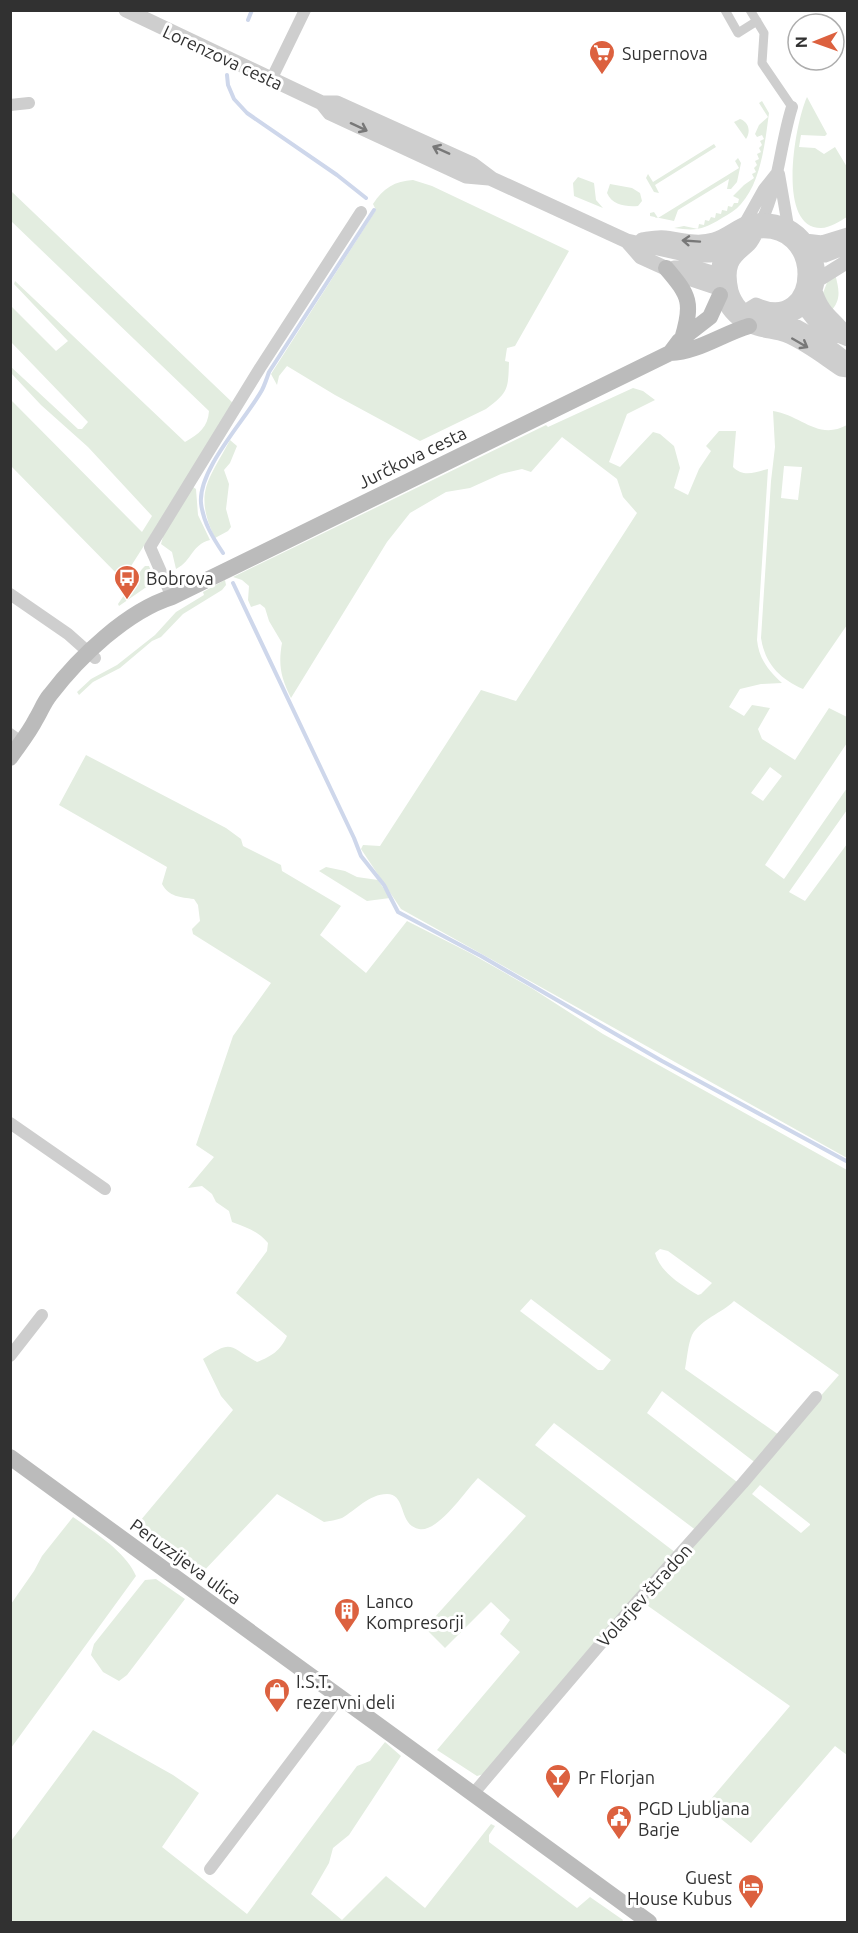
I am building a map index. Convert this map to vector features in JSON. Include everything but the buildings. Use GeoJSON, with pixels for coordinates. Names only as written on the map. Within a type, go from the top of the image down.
{"type":"FeatureCollection","features":[{"type":"Feature","properties":{"kind":"main road","name":"Jurčkova cesta"},"geometry":{"type":"LineString","coordinates":[[666,268],[684,290],[689,306],[689,317],[682,339]]}},
{"type":"Feature","properties":{"kind":"main road","name":"Jurčkova cesta"},"geometry":{"type":"LineString","coordinates":[[670,353],[682,339],[703,325],[710,317],[722,284]]}},
{"type":"Feature","properties":{"kind":"main road","name":"Jurčkova cesta"},"geometry":{"type":"LineString","coordinates":[[10,758],[16,738],[36,721],[112,633],[153,603],[172,597],[670,353],[685,352],[705,342],[710,334],[744,318]]}},
{"type":"Feature","properties":{"kind":"main road","name":"Peruzzijeva ulica"},"geometry":{"type":"LineString","coordinates":[[10,1457],[649,1923]]}},
{"type":"Feature","properties":{"kind":"street","name":"Lorenzova cesta"},"geometry":{"type":"LineString","coordinates":[[126,10],[321,103],[337,103],[472,164],[492,179],[627,241],[689,255],[711,255],[726,250]]}},
{"type":"Feature","properties":{"kind":"street"},"geometry":{"type":"LineString","coordinates":[[271,80],[305,10]]}},
{"type":"Feature","properties":{"kind":"street"},"geometry":{"type":"LineString","coordinates":[[725,10],[738,33],[757,21]]}},
{"type":"Feature","properties":{"kind":"street"},"geometry":{"type":"LineString","coordinates":[[750,10],[765,33],[762,63],[792,107],[774,192],[754,225],[726,250],[720,261],[722,284],[728,307],[744,318],[785,335],[841,369],[848,370]]}},
{"type":"Feature","properties":{"kind":"street"},"geometry":{"type":"LineString","coordinates":[[10,105],[29,103]]}},
{"type":"Feature","properties":{"kind":"street"},"geometry":{"type":"LineString","coordinates":[[744,318],[783,319],[795,314],[809,293],[807,250],[788,226],[779,170]]}},
{"type":"Feature","properties":{"kind":"street"},"geometry":{"type":"LineString","coordinates":[[172,597],[150,547],[260,368],[361,212]]}},
{"type":"Feature","properties":{"kind":"street","name":"Lorenzova cesta"},"geometry":{"type":"LineString","coordinates":[[627,241],[662,238],[691,242],[713,240],[754,225]]}},
{"type":"Feature","properties":{"kind":"street"},"geometry":{"type":"LineString","coordinates":[[754,225],[788,226]]}},
{"type":"Feature","properties":{"kind":"street"},"geometry":{"type":"LineString","coordinates":[[754,225],[780,234],[807,250],[825,255],[848,246]]}},
{"type":"Feature","properties":{"kind":"street"},"geometry":{"type":"LineString","coordinates":[[722,284],[734,257],[750,243],[754,225]]}},
{"type":"Feature","properties":{"kind":"street"},"geometry":{"type":"LineString","coordinates":[[807,250],[848,235]]}},
{"type":"Feature","properties":{"kind":"street","name":"Lorenzova cesta"},"geometry":{"type":"LineString","coordinates":[[627,241],[641,257],[666,268],[722,284]]}},
{"type":"Feature","properties":{"kind":"street"},"geometry":{"type":"LineString","coordinates":[[807,250],[805,264],[809,293],[848,338]]}},
{"type":"Feature","properties":{"kind":"street"},"geometry":{"type":"LineString","coordinates":[[744,318],[756,305],[773,310],[786,307],[809,293],[848,261]]}},
{"type":"Feature","properties":{"kind":"street"},"geometry":{"type":"LineString","coordinates":[[783,319],[822,341],[848,361]]}},
{"type":"Feature","properties":{"kind":"street"},"geometry":{"type":"LineString","coordinates":[[10,594],[68,634],[92,655]]}},
{"type":"Feature","properties":{"kind":"street"},"geometry":{"type":"LineString","coordinates":[[10,1124],[105,1189]]}},
{"type":"Feature","properties":{"kind":"street"},"geometry":{"type":"LineString","coordinates":[[10,1356],[42,1315]]}},
{"type":"Feature","properties":{"kind":"street","name":"Volarjev štradon"},"geometry":{"type":"LineString","coordinates":[[473,1794],[624,1616],[743,1483],[816,1397]]}},
{"type":"Feature","properties":{"kind":"street"},"geometry":{"type":"LineString","coordinates":[[210,1869],[339,1697]]}},
{"type":"Feature","properties":{"kind":"shaded area"},"geometry":{"type":"Polygon","coordinates":[[[807,97],[827,134],[825,136],[801,135],[799,147],[815,148],[824,154],[835,147],[847,167],[847,217],[824,228],[807,223],[798,211],[793,193],[794,149],[807,97]]]}},
{"type":"Feature","properties":{"kind":"shaded area"},"geometry":{"type":"Polygon","coordinates":[[[762,101],[769,113],[766,137],[758,173],[748,195],[735,210],[710,225],[698,229],[699,224],[704,225],[705,220],[715,218],[716,213],[721,214],[722,210],[727,211],[728,206],[732,207],[734,203],[738,203],[739,199],[733,196],[754,178],[752,174],[756,172],[754,168],[757,165],[755,161],[759,159],[757,154],[761,152],[760,141],[764,139],[762,135],[757,137],[755,134],[759,125],[768,117],[759,103],[762,101]]]}},
{"type":"Feature","properties":{"kind":"shaded area"},"geometry":{"type":"Polygon","coordinates":[[[740,119],[748,127],[746,139],[734,122],[740,119]]]}},
{"type":"Feature","properties":{"kind":"shaded area"},"geometry":{"type":"Polygon","coordinates":[[[714,144],[716,147],[655,185],[659,193],[654,192],[646,178],[648,174],[653,182],[714,144]]]}},
{"type":"Feature","properties":{"kind":"shaded area"},"geometry":{"type":"Polygon","coordinates":[[[738,158],[741,163],[737,182],[731,189],[727,189],[729,179],[678,210],[674,221],[658,218],[739,168],[735,161],[738,158]]]}},
{"type":"Feature","properties":{"kind":"shaded area"},"geometry":{"type":"Polygon","coordinates":[[[578,177],[594,183],[596,200],[603,208],[574,196],[573,183],[578,177]]]}},
{"type":"Feature","properties":{"kind":"shaded area"},"geometry":{"type":"Polygon","coordinates":[[[413,180],[432,186],[569,251],[515,346],[507,348],[505,361],[509,362],[508,378],[503,394],[486,409],[420,441],[287,366],[279,376],[277,385],[271,374],[376,210],[373,204],[377,198],[390,186],[413,180]]]}},
{"type":"Feature","properties":{"kind":"shaded area"},"geometry":{"type":"Polygon","coordinates":[[[610,184],[632,188],[640,193],[642,201],[638,206],[616,203],[607,193],[610,184]]]}},
{"type":"Feature","properties":{"kind":"shaded area"},"geometry":{"type":"Polygon","coordinates":[[[11,191],[234,404],[126,574],[120,577],[11,466],[11,400],[142,532],[152,516],[88,447],[41,405],[11,373],[10,366],[78,429],[82,429],[88,422],[11,342],[11,306],[56,351],[68,341],[14,284],[15,281],[185,442],[202,430],[209,411],[11,221],[11,191]]]}},
{"type":"Feature","properties":{"kind":"shaded area"},"geometry":{"type":"Polygon","coordinates":[[[654,212],[658,218],[650,216],[650,213],[654,212]]]}},
{"type":"Feature","properties":{"kind":"shaded area"},"geometry":{"type":"Polygon","coordinates":[[[684,226],[697,229],[688,229],[674,228],[684,226]]]}},
{"type":"Feature","properties":{"kind":"shaded area"},"geometry":{"type":"Polygon","coordinates":[[[835,274],[838,299],[830,312],[823,293],[828,280],[835,274]]]}},
{"type":"Feature","properties":{"kind":"shaded area"},"geometry":{"type":"Polygon","coordinates":[[[633,388],[643,391],[655,400],[627,414],[609,462],[620,467],[653,432],[660,434],[674,446],[680,468],[674,488],[688,495],[699,469],[711,451],[706,446],[719,431],[736,431],[733,467],[745,473],[768,469],[757,640],[765,664],[782,683],[761,684],[740,689],[729,707],[744,716],[752,705],[770,708],[758,729],[762,739],[795,760],[829,708],[847,717],[847,743],[765,865],[784,879],[847,788],[847,810],[789,892],[805,901],[847,844],[847,1158],[401,909],[361,849],[363,845],[380,846],[481,690],[516,701],[637,513],[623,497],[617,479],[562,437],[531,472],[522,469],[501,474],[470,488],[446,492],[410,513],[387,542],[291,698],[281,671],[282,643],[269,621],[265,608],[260,604],[251,607],[248,600],[249,586],[233,577],[546,425],[548,427],[633,388]],[[770,767],[751,793],[763,801],[782,776],[770,767]]]}},
{"type":"Feature","properties":{"kind":"shaded area"},"geometry":{"type":"Polygon","coordinates":[[[773,411],[783,413],[818,429],[837,429],[847,425],[847,625],[803,689],[775,670],[766,656],[761,638],[775,447],[773,411]],[[784,466],[781,498],[798,500],[802,467],[784,466]]]}},
{"type":"Feature","properties":{"kind":"shaded area"},"geometry":{"type":"Polygon","coordinates":[[[230,440],[237,446],[230,463],[224,470],[229,484],[226,509],[231,527],[215,538],[205,509],[206,487],[230,440]]]}},
{"type":"Feature","properties":{"kind":"shaded area"},"geometry":{"type":"Polygon","coordinates":[[[193,487],[196,489],[198,515],[210,540],[199,545],[176,569],[172,552],[161,544],[164,533],[193,487]]]}},
{"type":"Feature","properties":{"kind":"shaded area"},"geometry":{"type":"Polygon","coordinates":[[[145,566],[149,566],[155,581],[119,606],[118,604],[145,566]]]}},
{"type":"Feature","properties":{"kind":"shaded area"},"geometry":{"type":"Polygon","coordinates":[[[225,580],[226,585],[222,590],[183,614],[161,637],[152,641],[120,668],[93,682],[79,695],[77,692],[91,679],[117,665],[155,635],[176,612],[204,595],[203,592],[225,580]]]}},
{"type":"Feature","properties":{"kind":"shaded area"},"geometry":{"type":"Polygon","coordinates":[[[86,755],[226,828],[241,839],[243,846],[281,865],[282,871],[341,906],[320,935],[366,973],[407,921],[470,953],[533,989],[603,1034],[847,1170],[847,1755],[835,1746],[751,1843],[705,1806],[790,1706],[641,1601],[839,1375],[734,1301],[696,1329],[692,1335],[685,1369],[779,1435],[757,1464],[662,1391],[647,1413],[737,1482],[697,1531],[554,1423],[535,1445],[676,1553],[484,1774],[477,1776],[437,1750],[520,1652],[500,1634],[510,1620],[491,1602],[445,1648],[425,1628],[526,1516],[478,1478],[443,1518],[435,1524],[419,1529],[408,1522],[393,1495],[374,1497],[342,1518],[324,1522],[277,1494],[199,1576],[168,1556],[169,1547],[165,1545],[159,1547],[135,1527],[233,1410],[221,1396],[203,1359],[220,1349],[230,1347],[257,1362],[275,1352],[287,1336],[236,1293],[267,1251],[268,1243],[256,1232],[232,1222],[229,1211],[216,1202],[212,1194],[202,1186],[188,1188],[214,1157],[196,1145],[233,1036],[271,983],[193,934],[192,929],[200,921],[198,905],[194,899],[175,896],[168,892],[162,884],[167,867],[59,805],[86,755]],[[660,1249],[655,1253],[661,1266],[685,1287],[698,1295],[712,1283],[668,1251],[660,1249]],[[531,1299],[520,1311],[598,1370],[603,1370],[611,1360],[531,1299]],[[760,1485],[752,1494],[801,1533],[810,1525],[760,1485]]]}},
{"type":"Feature","properties":{"kind":"shaded area"},"geometry":{"type":"Polygon","coordinates":[[[326,867],[345,871],[357,877],[378,880],[390,898],[367,901],[319,871],[326,867]]]}},
{"type":"Feature","properties":{"kind":"shaded area"},"geometry":{"type":"Polygon","coordinates":[[[73,1517],[117,1551],[136,1576],[11,1748],[11,1604],[42,1556],[73,1517]]]}},
{"type":"Feature","properties":{"kind":"shaded area"},"geometry":{"type":"Polygon","coordinates":[[[156,1579],[185,1599],[127,1675],[119,1681],[103,1672],[91,1655],[94,1644],[145,1580],[156,1579]]]}},
{"type":"Feature","properties":{"kind":"shaded area"},"geometry":{"type":"Polygon","coordinates":[[[93,1730],[173,1775],[199,1793],[162,1847],[247,1914],[357,1766],[370,1761],[385,1742],[401,1756],[349,1835],[333,1848],[329,1863],[311,1894],[342,1920],[386,1876],[425,1908],[491,1824],[495,1826],[489,1835],[489,1842],[577,1908],[590,1897],[623,1920],[622,1922],[11,1922],[11,1841],[93,1730]]]}},
{"type":"Feature","properties":{"kind":"waterway"},"geometry":{"type":"LineString","coordinates":[[248,20],[252,10]]}},
{"type":"Feature","properties":{"kind":"waterway"},"geometry":{"type":"LineString","coordinates":[[227,75],[228,85],[234,99],[247,113],[337,175],[366,198]]}},
{"type":"Feature","properties":{"kind":"waterway"},"geometry":{"type":"LineString","coordinates":[[223,553],[209,530],[202,510],[202,490],[207,475],[224,445],[255,402],[269,372],[374,210]]}},
{"type":"Feature","properties":{"kind":"waterway"},"geometry":{"type":"LineString","coordinates":[[233,583],[361,856],[384,885],[398,912],[481,956],[662,1061],[848,1162]]}},
{"type":"Feature","properties":{"kind":"place","name":"Supernova"},"geometry":{"type":"Point","coordinates":[602,76]}},
{"type":"Feature","properties":{"kind":"place","name":"Bobrova"},"geometry":{"type":"Point","coordinates":[127,601]}},
{"type":"Feature","properties":{"kind":"place","name":"Lanco Kompresorji"},"geometry":{"type":"Point","coordinates":[347,1634]}},
{"type":"Feature","properties":{"kind":"place","name":"I.S.T. rezervni deli"},"geometry":{"type":"Point","coordinates":[277,1714]}},
{"type":"Feature","properties":{"kind":"place","name":"Pr Florjan"},"geometry":{"type":"Point","coordinates":[558,1800]}},
{"type":"Feature","properties":{"kind":"place","name":"PGD Ljubljana Barje"},"geometry":{"type":"Point","coordinates":[619,1841]}},
{"type":"Feature","properties":{"kind":"place","name":"Guest House Kubus"},"geometry":{"type":"Point","coordinates":[751,1910]}}]}
